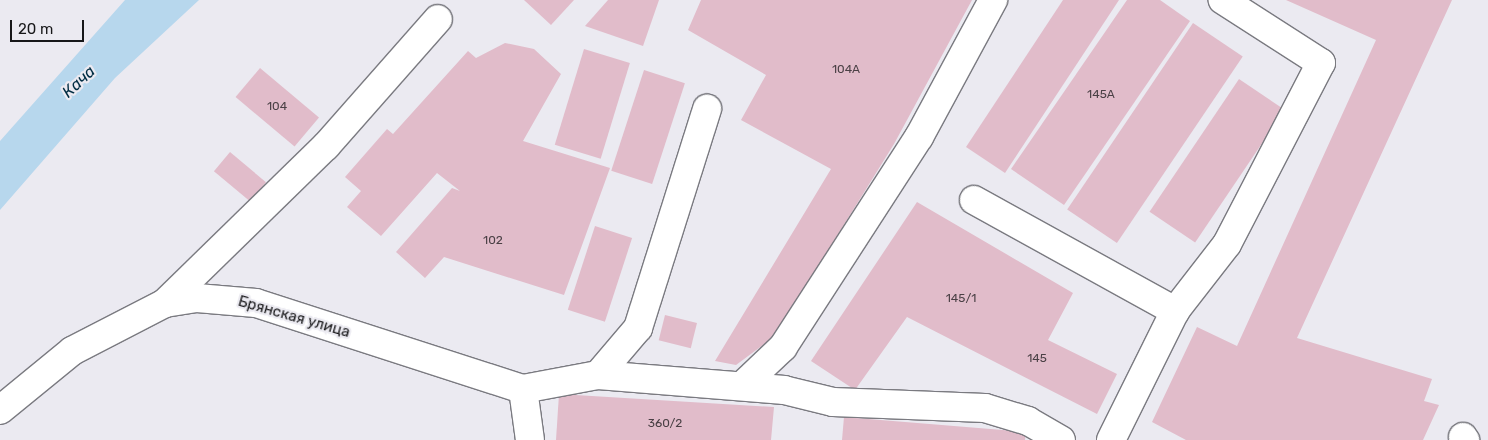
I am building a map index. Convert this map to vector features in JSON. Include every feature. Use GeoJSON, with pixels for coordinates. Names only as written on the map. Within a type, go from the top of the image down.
{"type":"FeatureCollection","features":[{"type":"Feature","properties":{"kind":"street"},"geometry":{"type":"LineString","coordinates":[[743,385],[782,347],[919,137],[993,0]]}},
{"type":"Feature","properties":{"kind":"street"},"geometry":{"type":"LineString","coordinates":[[1111,440],[1175,311],[1226,244],[1321,63],[1223,0]]}},
{"type":"Feature","properties":{"kind":"street"},"geometry":{"type":"LineString","coordinates":[[165,303],[326,146],[438,19]]}},
{"type":"Feature","properties":{"kind":"street"},"geometry":{"type":"LineString","coordinates":[[598,375],[638,328],[707,109]]}},
{"type":"Feature","properties":{"kind":"street"},"geometry":{"type":"LineString","coordinates":[[974,200],[1175,311]]}},
{"type":"Feature","properties":{"kind":"street","name":"Брянская улица"},"geometry":{"type":"LineString","coordinates":[[0,410],[72,352],[165,303],[216,297],[256,303],[523,389]]}},
{"type":"Feature","properties":{"kind":"street"},"geometry":{"type":"LineString","coordinates":[[530,440],[523,389],[598,375],[743,385],[833,402],[985,408],[1028,421],[1061,440]]}},
{"type":"Feature","properties":{"kind":"water","name":"Кача"},"geometry":{"type":"Polygon","coordinates":[[[125,0],[199,0],[115,78],[0,210],[0,141],[125,0]]]}},
{"type":"Feature","properties":{"kind":"building"},"geometry":{"type":"Polygon","coordinates":[[[524,0],[574,0],[551,25],[524,0]]]}},
{"type":"Feature","properties":{"kind":"building"},"geometry":{"type":"Polygon","coordinates":[[[608,0],[659,0],[643,46],[585,26],[608,0]]]}},
{"type":"Feature","properties":{"kind":"building"},"geometry":{"type":"Polygon","coordinates":[[[701,0],[972,0],[894,144],[775,336],[736,365],[715,361],[831,169],[741,120],[766,75],[688,30],[701,0]]]}},
{"type":"Feature","properties":{"kind":"building"},"geometry":{"type":"Polygon","coordinates":[[[1063,0],[1119,0],[1005,173],[966,147],[1063,0]]]}},
{"type":"Feature","properties":{"kind":"building"},"geometry":{"type":"Polygon","coordinates":[[[1127,0],[1160,0],[1190,21],[1064,205],[1011,169],[1127,0]]]}},
{"type":"Feature","properties":{"kind":"building"},"geometry":{"type":"Polygon","coordinates":[[[1286,0],[1452,0],[1297,338],[1432,379],[1424,401],[1439,405],[1423,440],[1186,440],[1152,422],[1197,327],[1237,346],[1376,40],[1286,0]]]}},
{"type":"Feature","properties":{"kind":"building"},"geometry":{"type":"Polygon","coordinates":[[[1193,23],[1243,57],[1117,243],[1067,210],[1193,23]]]}},
{"type":"Feature","properties":{"kind":"building"},"geometry":{"type":"Polygon","coordinates":[[[505,43],[534,49],[561,74],[523,141],[610,168],[564,295],[444,257],[425,278],[396,252],[452,188],[460,191],[437,173],[381,236],[347,207],[361,191],[345,177],[387,129],[393,134],[468,51],[476,58],[505,43]]]}},
{"type":"Feature","properties":{"kind":"building"},"geometry":{"type":"Polygon","coordinates":[[[584,49],[630,63],[601,159],[555,145],[584,49]]]}},
{"type":"Feature","properties":{"kind":"building"},"geometry":{"type":"Polygon","coordinates":[[[260,68],[319,117],[295,147],[236,97],[260,68]]]}},
{"type":"Feature","properties":{"kind":"building"},"geometry":{"type":"Polygon","coordinates":[[[644,70],[685,83],[652,184],[611,171],[644,70]]]}},
{"type":"Feature","properties":{"kind":"building"},"geometry":{"type":"Polygon","coordinates":[[[1239,79],[1285,110],[1195,242],[1150,212],[1239,79]]]}},
{"type":"Feature","properties":{"kind":"building"},"geometry":{"type":"Polygon","coordinates":[[[230,152],[266,182],[250,201],[214,171],[230,152]]]}},
{"type":"Feature","properties":{"kind":"building"},"geometry":{"type":"Polygon","coordinates":[[[917,202],[1073,293],[1048,340],[1117,374],[1097,414],[907,317],[855,390],[811,361],[917,202]]]}},
{"type":"Feature","properties":{"kind":"building"},"geometry":{"type":"Polygon","coordinates":[[[595,226],[632,238],[605,322],[568,310],[595,226]]]}},
{"type":"Feature","properties":{"kind":"building"},"geometry":{"type":"Polygon","coordinates":[[[665,315],[697,323],[691,348],[659,340],[665,315]]]}},
{"type":"Feature","properties":{"kind":"building"},"geometry":{"type":"Polygon","coordinates":[[[559,394],[774,407],[771,440],[556,440],[559,394]]]}},
{"type":"Feature","properties":{"kind":"building"},"geometry":{"type":"Polygon","coordinates":[[[844,417],[1026,432],[1025,440],[842,440],[844,417]]]}}]}
